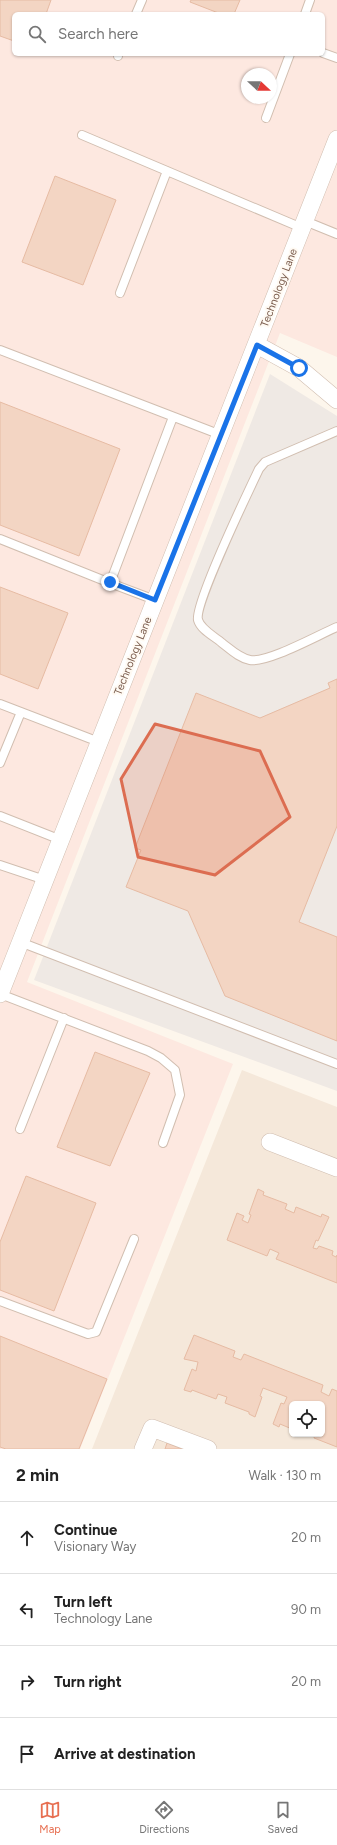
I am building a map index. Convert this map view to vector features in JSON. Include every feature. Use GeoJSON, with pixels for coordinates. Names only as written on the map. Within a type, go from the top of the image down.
{"type":"FeatureCollection","features":[{"type":"Feature","properties":{"kind":"street","name":"Technology Lane"},"geometry":{"type":"LineString","coordinates":[[0,994],[337,139]]}},
{"type":"Feature","properties":{"kind":"street"},"geometry":{"type":"LineString","coordinates":[[257,345],[299,368],[337,400]]}},
{"type":"Feature","properties":{"kind":"street"},"geometry":{"type":"LineString","coordinates":[[270,1142],[337,1168]]}},
{"type":"Feature","properties":{"kind":"street"},"geometry":{"type":"LineString","coordinates":[[143,1449],[152,1428],[208,1449]]}},
{"type":"Feature","properties":{"kind":"lane"},"geometry":{"type":"LineString","coordinates":[[137,12],[142,0]]}},
{"type":"Feature","properties":{"kind":"lane"},"geometry":{"type":"LineString","coordinates":[[306,12],[310,0]]}},
{"type":"Feature","properties":{"kind":"lane"},"geometry":{"type":"LineString","coordinates":[[325,54],[337,58]]}},
{"type":"Feature","properties":{"kind":"lane"},"geometry":{"type":"LineString","coordinates":[[266,118],[289,56]]}},
{"type":"Feature","properties":{"kind":"lane"},"geometry":{"type":"LineString","coordinates":[[82,135],[167,171],[304,225],[337,234]]}},
{"type":"Feature","properties":{"kind":"lane"},"geometry":{"type":"LineString","coordinates":[[120,293],[167,171]]}},
{"type":"Feature","properties":{"kind":"lane"},"geometry":{"type":"LineString","coordinates":[[0,350],[221,435]]}},
{"type":"Feature","properties":{"kind":"lane"},"geometry":{"type":"LineString","coordinates":[[110,582],[173,417]]}},
{"type":"Feature","properties":{"kind":"lane"},"geometry":{"type":"LineString","coordinates":[[337,431],[265,462],[259,469],[208,584],[198,618],[201,626],[239,656],[249,660],[266,658],[337,627]]}},
{"type":"Feature","properties":{"kind":"lane"},"geometry":{"type":"LineString","coordinates":[[0,539],[155,600]]}},
{"type":"Feature","properties":{"kind":"lane"},"geometry":{"type":"LineString","coordinates":[[0,704],[99,742]]}},
{"type":"Feature","properties":{"kind":"lane"},"geometry":{"type":"LineString","coordinates":[[0,764],[21,712]]}},
{"type":"Feature","properties":{"kind":"lane"},"geometry":{"type":"LineString","coordinates":[[0,816],[61,840]]}},
{"type":"Feature","properties":{"kind":"lane"},"geometry":{"type":"LineString","coordinates":[[0,865],[45,880]]}},
{"type":"Feature","properties":{"kind":"lane"},"geometry":{"type":"LineString","coordinates":[[20,942],[337,1064]]}},
{"type":"Feature","properties":{"kind":"lane"},"geometry":{"type":"LineString","coordinates":[[0,994],[148,1051],[161,1058],[175,1070],[180,1095],[163,1143]]}},
{"type":"Feature","properties":{"kind":"lane"},"geometry":{"type":"LineString","coordinates":[[20,1129],[64,1018]]}},
{"type":"Feature","properties":{"kind":"lane"},"geometry":{"type":"LineString","coordinates":[[0,1301],[88,1334],[94,1334],[134,1239]]}},
{"type":"Feature","properties":{"kind":"highlighted area"},"geometry":{"type":"Polygon","coordinates":[[[155,724],[260,751],[290,817],[215,875],[138,857],[121,779],[155,724]]]}},
{"type":"Feature","properties":{"kind":"shaded area"},"geometry":{"type":"Polygon","coordinates":[[[0,0],[337,0],[337,357],[280,333],[27,982],[233,1064],[80,1449],[0,1449],[0,0]]]}},
{"type":"Feature","properties":{"kind":"shaded area"},"geometry":{"type":"Polygon","coordinates":[[[270,374],[337,416],[337,1091],[34,980],[270,374]]]}},
{"type":"Feature","properties":{"kind":"shaded area"},"geometry":{"type":"Polygon","coordinates":[[[242,1070],[337,1107],[337,1449],[92,1449],[242,1070]]]}},
{"type":"Feature","properties":{"kind":"building"},"geometry":{"type":"Polygon","coordinates":[[[0,0],[51,0],[47,12],[12,12],[12,40],[0,36],[0,0]]]}},
{"type":"Feature","properties":{"kind":"building"},"geometry":{"type":"Polygon","coordinates":[[[191,0],[240,0],[235,12],[216,12],[190,2],[191,0]]]}},
{"type":"Feature","properties":{"kind":"building"},"geometry":{"type":"Polygon","coordinates":[[[55,176],[116,200],[83,285],[22,262],[55,176]]]}},
{"type":"Feature","properties":{"kind":"building"},"geometry":{"type":"Polygon","coordinates":[[[0,402],[120,449],[79,556],[0,525],[0,402]]]}},
{"type":"Feature","properties":{"kind":"building"},"geometry":{"type":"Polygon","coordinates":[[[0,587],[68,613],[38,689],[0,674],[0,587]]]}},
{"type":"Feature","properties":{"kind":"building"},"geometry":{"type":"Polygon","coordinates":[[[337,679],[337,826],[299,922],[337,937],[337,1041],[225,996],[188,911],[126,887],[141,850],[135,848],[196,693],[260,718],[330,688],[328,683],[337,679]]]}},
{"type":"Feature","properties":{"kind":"building"},"geometry":{"type":"Polygon","coordinates":[[[95,1052],[150,1073],[110,1166],[57,1147],[95,1052]]]}},
{"type":"Feature","properties":{"kind":"building"},"geometry":{"type":"Polygon","coordinates":[[[26,1176],[96,1203],[54,1311],[0,1290],[0,1242],[26,1176]]]}},
{"type":"Feature","properties":{"kind":"building"},"geometry":{"type":"Polygon","coordinates":[[[258,1189],[264,1192],[263,1195],[287,1204],[285,1209],[294,1213],[296,1207],[321,1217],[322,1214],[329,1217],[318,1241],[316,1240],[313,1248],[317,1249],[319,1246],[333,1251],[332,1255],[336,1257],[337,1255],[337,1283],[276,1259],[279,1253],[270,1249],[267,1256],[227,1240],[237,1213],[244,1216],[242,1220],[248,1223],[251,1215],[249,1214],[258,1189]]]}},
{"type":"Feature","properties":{"kind":"building"},"geometry":{"type":"Polygon","coordinates":[[[194,1335],[235,1351],[233,1357],[241,1360],[244,1354],[323,1385],[321,1392],[329,1396],[332,1389],[337,1391],[337,1447],[314,1438],[325,1437],[325,1401],[289,1401],[289,1428],[280,1424],[279,1427],[273,1424],[281,1403],[284,1404],[287,1397],[263,1388],[260,1396],[262,1397],[255,1417],[249,1414],[249,1412],[225,1403],[227,1397],[218,1394],[216,1399],[192,1390],[191,1392],[184,1390],[192,1369],[196,1371],[198,1362],[184,1359],[194,1335]]]}},
{"type":"Feature","properties":{"kind":"building"},"geometry":{"type":"Polygon","coordinates":[[[0,1336],[107,1379],[79,1449],[6,1449],[0,1447],[0,1336]]]}},
{"type":"Feature","properties":{"kind":"building"},"geometry":{"type":"Polygon","coordinates":[[[167,1443],[182,1449],[165,1449],[167,1443]]]}},
{"type":"Feature","properties":{"kind":"route"},"geometry":{"type":"LineString","coordinates":[[110,582],[155,600],[257,345],[299,368]]}}]}
